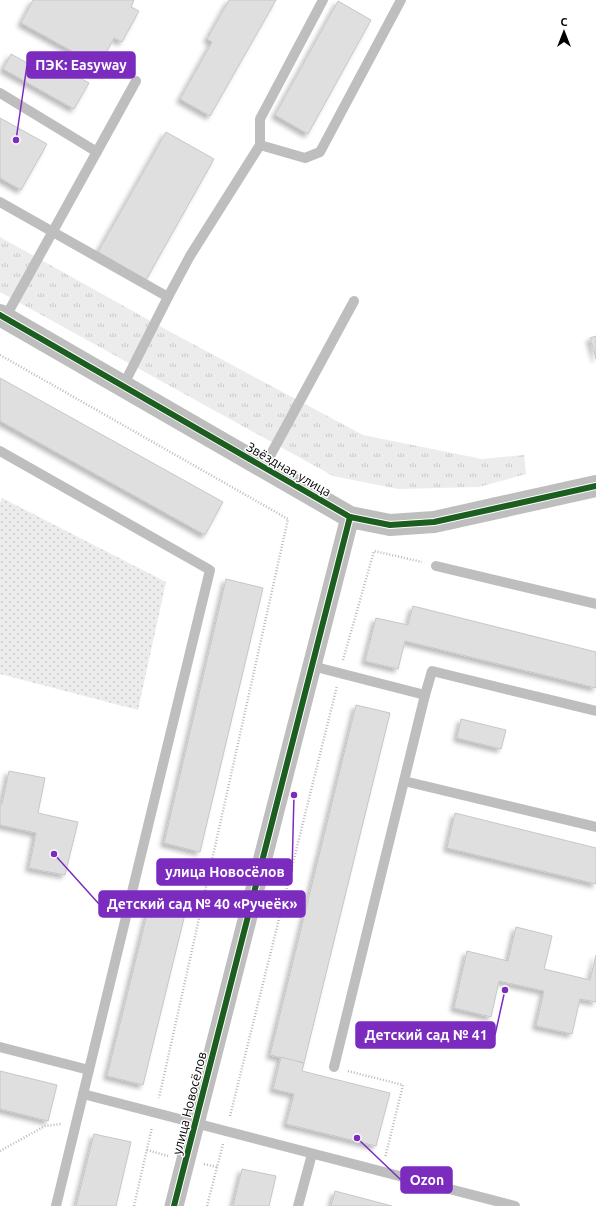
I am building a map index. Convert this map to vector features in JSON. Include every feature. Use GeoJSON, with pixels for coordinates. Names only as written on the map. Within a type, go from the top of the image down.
{"type":"FeatureCollection","features":[{"type":"Feature","properties":{"kind":"street","name":"Звёздная улица"},"geometry":{"type":"LineString","coordinates":[[1,316],[350,517],[390,525],[434,522],[596,486]]}},
{"type":"Feature","properties":{"kind":"street","name":"улица Новосёлов"},"geometry":{"type":"LineString","coordinates":[[174,1206],[350,517]]}},
{"type":"Feature","properties":{"kind":"lane"},"geometry":{"type":"LineString","coordinates":[[123,386],[190,256],[260,145],[260,119],[323,0]]}},
{"type":"Feature","properties":{"kind":"lane"},"geometry":{"type":"LineString","coordinates":[[260,145],[304,158],[320,152],[401,0]]}},
{"type":"Feature","properties":{"kind":"lane"},"geometry":{"type":"LineString","coordinates":[[1,316],[53,233],[136,81]]}},
{"type":"Feature","properties":{"kind":"lane"},"geometry":{"type":"LineString","coordinates":[[0,93],[97,152]]}},
{"type":"Feature","properties":{"kind":"lane"},"geometry":{"type":"LineString","coordinates":[[0,202],[168,297]]}},
{"type":"Feature","properties":{"kind":"lane"},"geometry":{"type":"LineString","coordinates":[[264,467],[354,301]]}},
{"type":"Feature","properties":{"kind":"lane"},"geometry":{"type":"LineString","coordinates":[[0,451],[210,570],[56,1206]]}},
{"type":"Feature","properties":{"kind":"lane"},"geometry":{"type":"LineString","coordinates":[[436,566],[596,604]]}},
{"type":"Feature","properties":{"kind":"lane"},"geometry":{"type":"LineString","coordinates":[[312,666],[425,695]]}},
{"type":"Feature","properties":{"kind":"lane"},"geometry":{"type":"LineString","coordinates":[[334,1067],[432,670],[596,711]]}},
{"type":"Feature","properties":{"kind":"lane"},"geometry":{"type":"LineString","coordinates":[[404,781],[596,828]]}},
{"type":"Feature","properties":{"kind":"lane"},"geometry":{"type":"LineString","coordinates":[[0,1047],[89,1070]]}},
{"type":"Feature","properties":{"kind":"lane"},"geometry":{"type":"LineString","coordinates":[[83,1094],[515,1206]]}},
{"type":"Feature","properties":{"kind":"lane"},"geometry":{"type":"LineString","coordinates":[[298,1206],[312,1154]]}},
{"type":"Feature","properties":{"kind":"path"},"geometry":{"type":"LineString","coordinates":[[0,355],[288,519],[134,1206]]}},
{"type":"Feature","properties":{"kind":"path"},"geometry":{"type":"LineString","coordinates":[[207,1206],[340,673],[374,551],[436,566]]}},
{"type":"Feature","properties":{"kind":"path"},"geometry":{"type":"LineString","coordinates":[[334,1067],[403,1085],[382,1172]]}},
{"type":"Feature","properties":{"kind":"path"},"geometry":{"type":"LineString","coordinates":[[0,1151],[45,1126],[76,1122]]}},
{"type":"Feature","properties":{"kind":"green space"},"geometry":{"type":"Polygon","coordinates":[[[0,237],[165,329],[363,435],[482,459],[524,455],[526,474],[479,487],[398,489],[333,476],[0,292],[0,237]]]}},
{"type":"Feature","properties":{"kind":"green space"},"geometry":{"type":"Polygon","coordinates":[[[2,498],[166,582],[138,710],[0,674],[0,503],[2,498]]]}},
{"type":"Feature","properties":{"kind":"building"},"geometry":{"type":"Polygon","coordinates":[[[33,0],[134,0],[131,7],[139,11],[122,42],[114,38],[99,66],[21,23],[33,0]]]}},
{"type":"Feature","properties":{"kind":"building"},"geometry":{"type":"Polygon","coordinates":[[[229,0],[276,0],[210,116],[180,99],[212,42],[207,39],[229,0]]]}},
{"type":"Feature","properties":{"kind":"building"},"geometry":{"type":"Polygon","coordinates":[[[338,1],[371,20],[308,134],[275,115],[338,1]]]}},
{"type":"Feature","properties":{"kind":"building"},"geometry":{"type":"Polygon","coordinates":[[[11,54],[53,77],[59,66],[89,83],[74,109],[3,69],[11,54]]]}},
{"type":"Feature","properties":{"kind":"building"},"geometry":{"type":"Polygon","coordinates":[[[0,118],[47,144],[21,190],[0,178],[0,118]]]}},
{"type":"Feature","properties":{"kind":"building"},"geometry":{"type":"Polygon","coordinates":[[[166,132],[214,159],[146,280],[98,252],[166,132]]]}},
{"type":"Feature","properties":{"kind":"building"},"geometry":{"type":"Polygon","coordinates":[[[596,336],[596,359],[590,338],[596,336]]]}},
{"type":"Feature","properties":{"kind":"building"},"geometry":{"type":"Polygon","coordinates":[[[0,378],[223,502],[205,535],[0,421],[0,378]]]}},
{"type":"Feature","properties":{"kind":"building"},"geometry":{"type":"Polygon","coordinates":[[[226,579],[263,588],[200,852],[164,843],[226,579]]]}},
{"type":"Feature","properties":{"kind":"building"},"geometry":{"type":"Polygon","coordinates":[[[413,606],[596,652],[596,688],[405,641],[398,669],[365,661],[376,618],[408,625],[413,606]]]}},
{"type":"Feature","properties":{"kind":"building"},"geometry":{"type":"Polygon","coordinates":[[[356,705],[390,713],[304,1063],[270,1055],[356,705]]]}},
{"type":"Feature","properties":{"kind":"building"},"geometry":{"type":"Polygon","coordinates":[[[461,719],[506,730],[501,749],[457,738],[461,719]]]}},
{"type":"Feature","properties":{"kind":"building"},"geometry":{"type":"Polygon","coordinates":[[[9,771],[45,778],[38,813],[78,822],[65,875],[29,868],[36,833],[0,825],[0,804],[2,804],[9,771]]]}},
{"type":"Feature","properties":{"kind":"building"},"geometry":{"type":"Polygon","coordinates":[[[455,813],[596,848],[596,884],[447,848],[455,813]]]}},
{"type":"Feature","properties":{"kind":"building"},"geometry":{"type":"Polygon","coordinates":[[[150,902],[186,910],[143,1085],[107,1076],[150,902]]]}},
{"type":"Feature","properties":{"kind":"building"},"geometry":{"type":"Polygon","coordinates":[[[516,927],[552,936],[544,969],[590,980],[596,955],[596,1002],[580,999],[572,1034],[536,1026],[544,991],[499,981],[491,1017],[454,1008],[467,951],[508,961],[516,927]]]}},
{"type":"Feature","properties":{"kind":"building"},"geometry":{"type":"Polygon","coordinates":[[[281,1057],[304,1063],[302,1071],[390,1093],[376,1146],[286,1124],[294,1094],[273,1089],[281,1057]]]}},
{"type":"Feature","properties":{"kind":"building"},"geometry":{"type":"Polygon","coordinates":[[[0,1071],[57,1085],[48,1121],[0,1109],[0,1071]]]}},
{"type":"Feature","properties":{"kind":"building"},"geometry":{"type":"Polygon","coordinates":[[[94,1134],[131,1142],[116,1206],[76,1206],[94,1134]]]}},
{"type":"Feature","properties":{"kind":"building"},"geometry":{"type":"Polygon","coordinates":[[[242,1169],[276,1176],[269,1206],[233,1206],[242,1169]]]}},
{"type":"Feature","properties":{"kind":"building"},"geometry":{"type":"Polygon","coordinates":[[[335,1191],[392,1206],[331,1206],[335,1191]]]}},
{"type":"Feature","properties":{"kind":"cycle path"},"geometry":{"type":"LineString","coordinates":[[0,315],[350,517],[390,525],[434,522],[596,486]]}},
{"type":"Feature","properties":{"kind":"cycle path"},"geometry":{"type":"LineString","coordinates":[[174,1206],[350,517]]}},
{"type":"Feature","properties":{"kind":"place","name":"ПЭК: Easyway"},"geometry":{"type":"Point","coordinates":[16,140]}},
{"type":"Feature","properties":{"kind":"place","name":"улица Новосёлов"},"geometry":{"type":"Point","coordinates":[294,795]}},
{"type":"Feature","properties":{"kind":"place","name":"Детский сад № 40 «Ручеёк»"},"geometry":{"type":"Point","coordinates":[54,854]}},
{"type":"Feature","properties":{"kind":"place","name":"Детский сад № 41"},"geometry":{"type":"Point","coordinates":[505,990]}},
{"type":"Feature","properties":{"kind":"place","name":"Ozon"},"geometry":{"type":"Point","coordinates":[357,1138]}}]}
